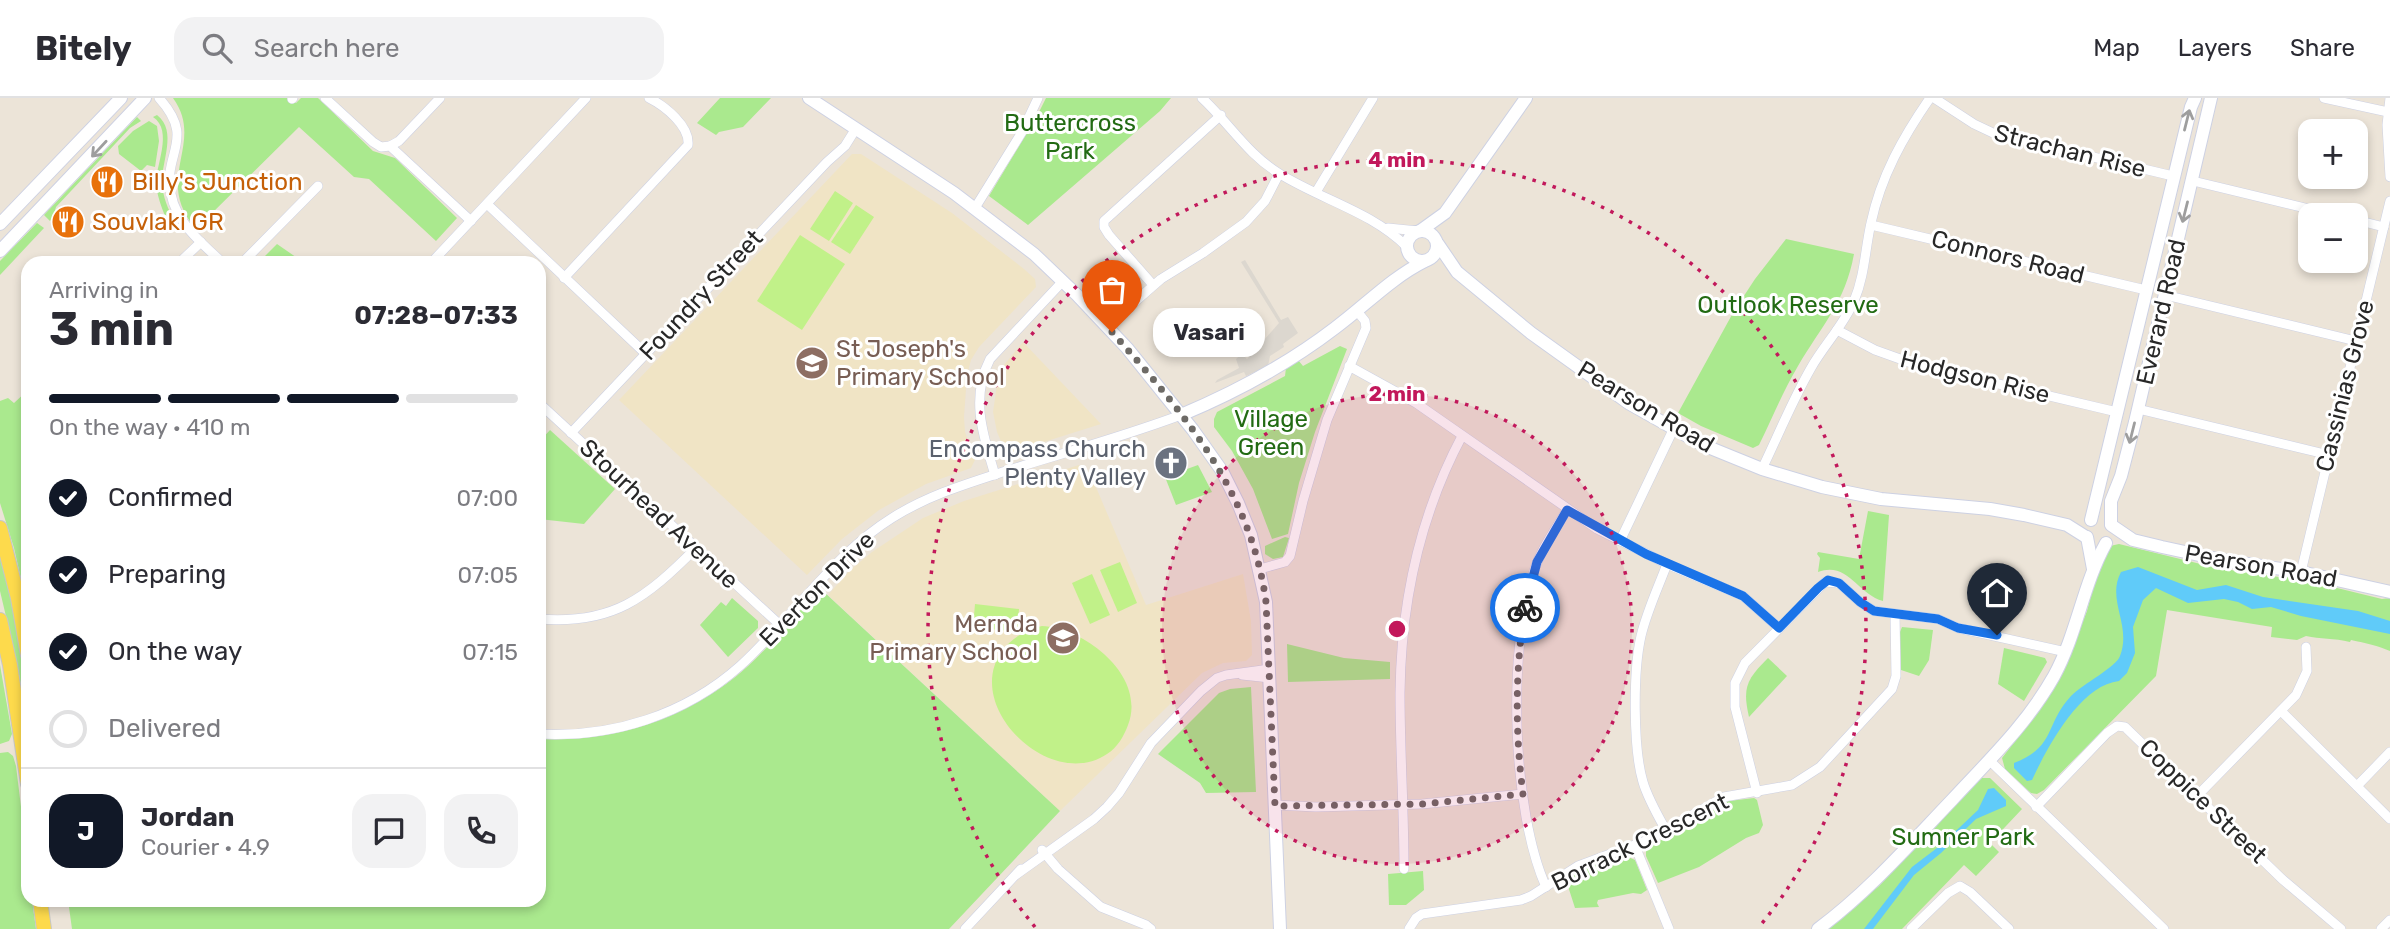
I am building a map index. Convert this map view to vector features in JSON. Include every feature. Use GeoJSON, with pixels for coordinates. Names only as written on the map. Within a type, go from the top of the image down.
{"type":"FeatureCollection","features":[{"type":"Feature","properties":{"kind":"main road"},"geometry":{"type":"LineString","coordinates":[[0,528],[21,615]]}},
{"type":"Feature","properties":{"kind":"main road"},"geometry":{"type":"LineString","coordinates":[[0,620],[21,738]]}},
{"type":"Feature","properties":{"kind":"main road"},"geometry":{"type":"LineString","coordinates":[[42,907],[47,929]]}},
{"type":"Feature","properties":{"kind":"main road"},"geometry":{"type":"LineString","coordinates":[[47,929],[48,907]]}},
{"type":"Feature","properties":{"kind":"street"},"geometry":{"type":"LineString","coordinates":[[0,224],[121,98]]}},
{"type":"Feature","properties":{"kind":"street"},"geometry":{"type":"LineString","coordinates":[[0,251],[145,98]]}},
{"type":"Feature","properties":{"kind":"street"},"geometry":{"type":"LineString","coordinates":[[159,98],[172,114],[177,127],[177,143],[170,179],[172,199],[181,219],[216,256]]}},
{"type":"Feature","properties":{"kind":"street"},"geometry":{"type":"LineString","coordinates":[[325,98],[377,146],[394,144],[440,98]]}},
{"type":"Feature","properties":{"kind":"street"},"geometry":{"type":"LineString","coordinates":[[438,256],[586,98]]}},
{"type":"Feature","properties":{"kind":"street"},"geometry":{"type":"LineString","coordinates":[[564,278],[688,145],[687,132],[662,106],[649,98]]}},
{"type":"Feature","properties":{"kind":"street"},"geometry":{"type":"LineString","coordinates":[[809,98],[975,208],[1063,281],[1107,327],[1181,415],[1208,450],[1230,487],[1248,527],[1261,569],[1267,612],[1280,929]]}},
{"type":"Feature","properties":{"kind":"street"},"geometry":{"type":"LineString","coordinates":[[975,208],[1023,132],[1038,98]]}},
{"type":"Feature","properties":{"kind":"street"},"geometry":{"type":"LineString","coordinates":[[1202,98],[1250,150],[1279,174],[1388,228],[1412,257],[1426,260]]}},
{"type":"Feature","properties":{"kind":"street"},"geometry":{"type":"LineString","coordinates":[[1316,192],[1373,98]]}},
{"type":"Feature","properties":{"kind":"street"},"geometry":{"type":"LineString","coordinates":[[1397,276],[1410,237],[1445,213],[1525,98]]}},
{"type":"Feature","properties":{"kind":"street"},"geometry":{"type":"LineString","coordinates":[[1762,470],[1798,392],[1853,302],[1860,284],[1871,225],[1889,167],[1907,132],[1932,98]]}},
{"type":"Feature","properties":{"kind":"street","name":"Strachan Rise"},"geometry":{"type":"LineString","coordinates":[[1932,98],[1993,133],[2173,176]]}},
{"type":"Feature","properties":{"kind":"street","name":"Everard Road"},"geometry":{"type":"LineString","coordinates":[[2091,520],[2173,176],[2195,98]]}},
{"type":"Feature","properties":{"kind":"street","name":"Everard Road"},"geometry":{"type":"LineString","coordinates":[[2111,525],[2111,501],[2121,476],[2138,409],[2211,98]]}},
{"type":"Feature","properties":{"kind":"street"},"geometry":{"type":"LineString","coordinates":[[2324,98],[2388,112]]}},
{"type":"Feature","properties":{"kind":"street"},"geometry":{"type":"LineString","coordinates":[[2390,98],[2387,153],[2390,177]]}},
{"type":"Feature","properties":{"kind":"street"},"geometry":{"type":"LineString","coordinates":[[1153,285],[1109,235],[1104,227],[1104,220],[1220,116]]}},
{"type":"Feature","properties":{"kind":"street","name":"Foundry Street"},"geometry":{"type":"LineString","coordinates":[[571,433],[845,146],[853,128]]}},
{"type":"Feature","properties":{"kind":"street"},"geometry":{"type":"LineString","coordinates":[[394,144],[409,164],[471,221]]}},
{"type":"Feature","properties":{"kind":"street"},"geometry":{"type":"LineString","coordinates":[[1107,327],[1153,285],[1246,222],[1265,201],[1279,174]]}},
{"type":"Feature","properties":{"kind":"street"},"geometry":{"type":"LineString","coordinates":[[2193,181],[2298,206]]}},
{"type":"Feature","properties":{"kind":"street"},"geometry":{"type":"LineString","coordinates":[[249,256],[318,186]]}},
{"type":"Feature","properties":{"kind":"street","name":"Cassinias Grove"},"geometry":{"type":"LineString","coordinates":[[2301,572],[2390,201]]}},
{"type":"Feature","properties":{"kind":"street"},"geometry":{"type":"LineString","coordinates":[[487,204],[541,256]]}},
{"type":"Feature","properties":{"kind":"street"},"geometry":{"type":"LineString","coordinates":[[1181,415],[1268,373],[1314,344],[1397,276],[1435,254],[1445,213]]}},
{"type":"Feature","properties":{"kind":"street"},"geometry":{"type":"LineString","coordinates":[[2368,223],[2384,227]]}},
{"type":"Feature","properties":{"kind":"street","name":"Connors Road"},"geometry":{"type":"LineString","coordinates":[[1871,225],[2146,290]]}},
{"type":"Feature","properties":{"kind":"street"},"geometry":{"type":"LineString","coordinates":[[1388,228],[1429,232],[1438,243]]}},
{"type":"Feature","properties":{"kind":"street"},"geometry":{"type":"LineString","coordinates":[[2160,233],[2179,238]]}},
{"type":"Feature","properties":{"kind":"street"},"geometry":{"type":"LineString","coordinates":[[186,256],[201,242]]}},
{"type":"Feature","properties":{"kind":"street","name":"Pearson Road"},"geometry":{"type":"LineString","coordinates":[[1438,243],[1457,272]]}},
{"type":"Feature","properties":{"kind":"street","name":"Pearson Road"},"geometry":{"type":"LineString","coordinates":[[1426,260],[1457,272],[1581,370],[1673,430],[1762,470],[1856,495],[1990,509],[2067,525],[2087,537]]}},
{"type":"Feature","properties":{"kind":"street"},"geometry":{"type":"LineString","coordinates":[[546,261],[646,354]]}},
{"type":"Feature","properties":{"kind":"street"},"geometry":{"type":"LineString","coordinates":[[995,475],[979,420],[984,370],[990,359],[1063,281]]}},
{"type":"Feature","properties":{"kind":"street"},"geometry":{"type":"LineString","coordinates":[[2165,295],[2356,341]]}},
{"type":"Feature","properties":{"kind":"street"},"geometry":{"type":"LineString","coordinates":[[1261,569],[1285,562],[1290,556],[1327,420],[1366,328],[1365,321],[1357,311]]}},
{"type":"Feature","properties":{"kind":"street","name":"Hodgson Rise"},"geometry":{"type":"LineString","coordinates":[[1838,330],[1875,350],[1914,364],[2117,412]]}},
{"type":"Feature","properties":{"kind":"street"},"geometry":{"type":"LineString","coordinates":[[1349,366],[1416,404],[1567,510],[1667,564],[1743,596],[1779,628]]}},
{"type":"Feature","properties":{"kind":"street"},"geometry":{"type":"LineString","coordinates":[[2138,409],[2329,455]]}},
{"type":"Feature","properties":{"kind":"street","name":"Stourhead Avenue"},"geometry":{"type":"LineString","coordinates":[[546,410],[780,625]]}},
{"type":"Feature","properties":{"kind":"street","name":"Everton Drive"},"geometry":{"type":"LineString","coordinates":[[546,734],[604,731],[639,722],[667,712],[725,678],[780,625],[847,553],[891,518],[934,496],[1181,415]]}},
{"type":"Feature","properties":{"kind":"street"},"geometry":{"type":"LineString","coordinates":[[1620,541],[1673,430]]}},
{"type":"Feature","properties":{"kind":"street"},"geometry":{"type":"LineString","coordinates":[[1404,869],[1400,693],[1410,590],[1430,507],[1461,436]]}},
{"type":"Feature","properties":{"kind":"street"},"geometry":{"type":"LineString","coordinates":[[1546,887],[1534,856],[1523,794],[1517,739],[1517,695],[1524,611],[1537,562],[1567,510]]}},
{"type":"Feature","properties":{"kind":"street"},"geometry":{"type":"LineString","coordinates":[[1818,929],[1873,884],[1988,763],[2032,712],[2066,652],[2093,569],[2112,534],[2111,525],[2104,518],[2091,520],[2086,528],[2093,569]]}},
{"type":"Feature","properties":{"kind":"street","name":"Pearson Road"},"geometry":{"type":"LineString","coordinates":[[2067,525],[2091,520]]}},
{"type":"Feature","properties":{"kind":"street","name":"Pearson Road"},"geometry":{"type":"LineString","coordinates":[[2111,525],[2133,540]]}},
{"type":"Feature","properties":{"kind":"street"},"geometry":{"type":"LineString","coordinates":[[2087,537],[2093,544],[2107,542]]}},
{"type":"Feature","properties":{"kind":"street","name":"Pearson Road"},"geometry":{"type":"LineString","coordinates":[[2107,542],[2133,540],[2390,592]]}},
{"type":"Feature","properties":{"kind":"street"},"geometry":{"type":"LineString","coordinates":[[546,619],[583,618],[629,604],[661,583],[696,548]]}},
{"type":"Feature","properties":{"kind":"street"},"geometry":{"type":"LineString","coordinates":[[1667,564],[1640,638],[1636,706],[1642,778],[1667,832]]}},
{"type":"Feature","properties":{"kind":"street"},"geometry":{"type":"LineString","coordinates":[[1757,793],[1735,707],[1735,683],[1745,663],[1828,580],[1839,583],[1867,607],[1895,614],[1938,619],[1958,628],[2066,652]]}},
{"type":"Feature","properties":{"kind":"street","name":"Borrack Crescent"},"geometry":{"type":"LineString","coordinates":[[1409,929],[1422,914],[1521,900],[1578,866],[1667,832],[1724,797],[1784,788],[1810,776],[1892,690],[1896,676],[1895,614]]}},
{"type":"Feature","properties":{"kind":"street"},"geometry":{"type":"LineString","coordinates":[[2197,796],[2281,711],[2303,682],[2308,664],[2306,647]]}},
{"type":"Feature","properties":{"kind":"street"},"geometry":{"type":"LineString","coordinates":[[965,929],[1024,864],[1094,819],[1107,807],[1130,777],[1150,743],[1201,691],[1217,678],[1237,674],[1270,673]]}},
{"type":"Feature","properties":{"kind":"street"},"geometry":{"type":"LineString","coordinates":[[2281,711],[2390,819]]}},
{"type":"Feature","properties":{"kind":"street","name":"Coppice Street"},"geometry":{"type":"LineString","coordinates":[[2036,807],[2107,733],[2120,726],[2129,729],[2282,879],[2341,929]]}},
{"type":"Feature","properties":{"kind":"street"},"geometry":{"type":"LineString","coordinates":[[2357,786],[2390,752]]}},
{"type":"Feature","properties":{"kind":"street"},"geometry":{"type":"LineString","coordinates":[[1988,763],[2164,929]]}},
{"type":"Feature","properties":{"kind":"street"},"geometry":{"type":"LineString","coordinates":[[1275,809],[1441,803],[1523,794]]}},
{"type":"Feature","properties":{"kind":"street"},"geometry":{"type":"LineString","coordinates":[[1635,846],[1669,929]]}},
{"type":"Feature","properties":{"kind":"street"},"geometry":{"type":"LineString","coordinates":[[1043,851],[1101,907],[1151,929]]}},
{"type":"Feature","properties":{"kind":"street"},"geometry":{"type":"LineString","coordinates":[[1911,929],[1948,893],[1960,886],[2009,929]]}},
{"type":"Feature","properties":{"kind":"street"},"geometry":{"type":"LineString","coordinates":[[2381,929],[2390,920]]}},
{"type":"Feature","properties":{"kind":"shaded area","name":"St Joseph's Primary School"},"geometry":{"type":"Polygon","coordinates":[[[852,154],[861,154],[952,213],[1024,269],[1035,279],[1036,287],[979,347],[971,360],[967,375],[964,417],[965,432],[975,460],[971,468],[926,484],[879,510],[842,539],[807,575],[619,400],[852,154]]]}},
{"type":"Feature","properties":{"kind":"shaded area"},"geometry":{"type":"Polygon","coordinates":[[[1245,260],[1281,320],[1288,317],[1298,333],[1270,356],[1268,366],[1246,376],[1244,372],[1215,383],[1239,368],[1236,359],[1242,354],[1247,359],[1279,323],[1241,262],[1245,260]]]}},
{"type":"Feature","properties":{"kind":"shaded area"},"geometry":{"type":"Polygon","coordinates":[[[1023,342],[1101,424],[1012,452],[1003,446],[993,412],[999,371],[1023,342]]]}},
{"type":"Feature","properties":{"kind":"shaded area","name":"Mernda Primary School"},"geometry":{"type":"Polygon","coordinates":[[[1079,465],[1083,476],[1090,473],[1146,605],[1243,574],[1251,621],[1252,655],[1246,661],[1223,663],[1202,673],[1060,811],[828,595],[849,571],[872,552],[923,518],[964,501],[1079,465]]]}},
{"type":"Feature","properties":{"kind":"green space"},"geometry":{"type":"Polygon","coordinates":[[[173,98],[290,98],[296,103],[301,98],[318,98],[373,151],[395,158],[457,218],[436,241],[369,179],[354,177],[299,127],[196,229],[184,211],[178,193],[184,131],[182,115],[173,98]]]}},
{"type":"Feature","properties":{"kind":"green space"},"geometry":{"type":"Polygon","coordinates":[[[720,98],[771,98],[743,127],[716,135],[697,123],[720,98]]]}},
{"type":"Feature","properties":{"kind":"green space","name":"Buttercross Park"},"geometry":{"type":"Polygon","coordinates":[[[1046,98],[1171,98],[1160,111],[1028,225],[989,196],[1046,98]]]}},
{"type":"Feature","properties":{"kind":"green space"},"geometry":{"type":"Polygon","coordinates":[[[157,115],[163,122],[168,138],[162,184],[166,203],[174,220],[170,227],[156,185],[163,140],[159,123],[153,117],[157,115]]]}},
{"type":"Feature","properties":{"kind":"green space"},"geometry":{"type":"Polygon","coordinates":[[[137,117],[141,121],[130,128],[56,207],[50,221],[44,215],[137,117]]]}},
{"type":"Feature","properties":{"kind":"green space"},"geometry":{"type":"Polygon","coordinates":[[[149,121],[157,126],[159,141],[155,167],[147,165],[141,171],[119,154],[118,146],[133,131],[149,121]]]}},
{"type":"Feature","properties":{"kind":"green space"},"geometry":{"type":"Polygon","coordinates":[[[835,191],[853,203],[829,241],[810,229],[835,191]]]}},
{"type":"Feature","properties":{"kind":"green space"},"geometry":{"type":"Polygon","coordinates":[[[856,205],[874,217],[850,254],[831,242],[856,205]]]}},
{"type":"Feature","properties":{"kind":"green space"},"geometry":{"type":"Polygon","coordinates":[[[37,223],[44,228],[0,275],[0,261],[37,223]]]}},
{"type":"Feature","properties":{"kind":"green space"},"geometry":{"type":"Polygon","coordinates":[[[800,235],[845,264],[802,330],[757,301],[800,235]]]}},
{"type":"Feature","properties":{"kind":"green space","name":"Outlook Reserve"},"geometry":{"type":"Polygon","coordinates":[[[1786,239],[1854,254],[1839,300],[1793,376],[1759,445],[1753,448],[1678,413],[1734,311],[1786,239]]]}},
{"type":"Feature","properties":{"kind":"green space"},"geometry":{"type":"Polygon","coordinates":[[[277,244],[294,256],[265,256],[277,244]]]}},
{"type":"Feature","properties":{"kind":"green space","name":"Village Green"},"geometry":{"type":"Polygon","coordinates":[[[1340,346],[1347,349],[1315,432],[1299,483],[1288,534],[1272,539],[1253,489],[1232,451],[1214,427],[1214,419],[1217,412],[1285,376],[1286,368],[1298,360],[1303,366],[1340,346]]]}},
{"type":"Feature","properties":{"kind":"green space"},"geometry":{"type":"Polygon","coordinates":[[[21,396],[21,579],[0,503],[0,401],[8,398],[14,403],[21,396]]]}},
{"type":"Feature","properties":{"kind":"green space"},"geometry":{"type":"Polygon","coordinates":[[[550,430],[615,489],[584,524],[546,520],[546,434],[550,430]]]}},
{"type":"Feature","properties":{"kind":"green space"},"geometry":{"type":"Polygon","coordinates":[[[1198,465],[1212,492],[1176,505],[1165,477],[1198,465]]]}},
{"type":"Feature","properties":{"kind":"green space"},"geometry":{"type":"Polygon","coordinates":[[[1868,511],[1889,515],[1883,601],[1866,592],[1845,574],[1828,570],[1818,572],[1818,552],[1859,559],[1868,511]]]}},
{"type":"Feature","properties":{"kind":"green space"},"geometry":{"type":"Polygon","coordinates":[[[1285,537],[1289,538],[1283,557],[1273,559],[1265,554],[1265,546],[1285,537]]]}},
{"type":"Feature","properties":{"kind":"green space"},"geometry":{"type":"Polygon","coordinates":[[[2119,544],[2217,568],[2279,577],[2284,575],[2382,599],[2390,598],[2390,651],[2351,640],[2306,636],[2297,640],[2271,637],[2272,627],[2167,610],[2156,676],[2044,790],[2037,794],[2031,793],[2005,769],[2002,758],[2040,709],[2066,663],[2087,611],[2100,560],[2110,546],[2119,544]]]}},
{"type":"Feature","properties":{"kind":"green space"},"geometry":{"type":"Polygon","coordinates":[[[0,548],[21,647],[21,686],[17,663],[0,591],[0,548]]]}},
{"type":"Feature","properties":{"kind":"green space"},"geometry":{"type":"Polygon","coordinates":[[[1120,562],[1137,603],[1118,612],[1100,570],[1120,562]]]}},
{"type":"Feature","properties":{"kind":"green space"},"geometry":{"type":"Polygon","coordinates":[[[1092,574],[1110,615],[1090,624],[1072,583],[1092,574]]]}},
{"type":"Feature","properties":{"kind":"green space"},"geometry":{"type":"Polygon","coordinates":[[[823,591],[1060,811],[949,929],[72,929],[69,907],[546,907],[546,739],[596,737],[623,731],[650,724],[701,700],[747,667],[810,600],[823,591]]]}},
{"type":"Feature","properties":{"kind":"green space"},"geometry":{"type":"Polygon","coordinates":[[[732,598],[758,621],[758,628],[728,657],[700,625],[721,602],[726,606],[732,598]]]}},
{"type":"Feature","properties":{"kind":"green space"},"geometry":{"type":"Polygon","coordinates":[[[975,604],[1019,609],[1017,632],[973,627],[975,604]]]}},
{"type":"Feature","properties":{"kind":"green space"},"geometry":{"type":"Polygon","coordinates":[[[1042,626],[1076,635],[1093,645],[1108,658],[1129,689],[1132,707],[1128,725],[1117,745],[1107,754],[1085,763],[1061,762],[1039,753],[1018,738],[1003,718],[994,696],[993,673],[1002,651],[1020,635],[1042,626]]]}},
{"type":"Feature","properties":{"kind":"green space"},"geometry":{"type":"Polygon","coordinates":[[[1902,627],[1933,630],[1929,660],[1919,676],[1901,670],[1902,627]]]}},
{"type":"Feature","properties":{"kind":"green space"},"geometry":{"type":"Polygon","coordinates":[[[1287,644],[1344,658],[1390,662],[1390,679],[1288,682],[1287,644]]]}},
{"type":"Feature","properties":{"kind":"green space"},"geometry":{"type":"Polygon","coordinates":[[[2004,648],[2045,658],[2047,662],[2024,701],[1998,684],[2004,648]]]}},
{"type":"Feature","properties":{"kind":"green space"},"geometry":{"type":"Polygon","coordinates":[[[1768,658],[1787,676],[1749,717],[1746,698],[1748,684],[1768,658]]]}},
{"type":"Feature","properties":{"kind":"green space"},"geometry":{"type":"Polygon","coordinates":[[[0,665],[12,734],[9,741],[0,744],[0,665]]]}},
{"type":"Feature","properties":{"kind":"green space"},"geometry":{"type":"Polygon","coordinates":[[[1251,687],[1256,792],[1206,793],[1200,783],[1158,754],[1219,693],[1251,687]]]}},
{"type":"Feature","properties":{"kind":"green space"},"geometry":{"type":"Polygon","coordinates":[[[8,752],[13,756],[16,766],[21,807],[21,907],[33,907],[36,929],[0,929],[0,753],[8,752]]]}},
{"type":"Feature","properties":{"kind":"green space","name":"Sumner Park"},"geometry":{"type":"Polygon","coordinates":[[[1981,778],[1990,778],[2022,809],[1990,843],[1999,852],[1976,876],[1964,865],[1902,929],[1828,929],[1879,886],[1981,778]]]}},
{"type":"Feature","properties":{"kind":"green space"},"geometry":{"type":"Polygon","coordinates":[[[1754,798],[1757,800],[1763,825],[1759,833],[1699,867],[1658,883],[1646,856],[1646,849],[1729,801],[1754,798]]]}},
{"type":"Feature","properties":{"kind":"green space"},"geometry":{"type":"Polygon","coordinates":[[[1624,855],[1635,860],[1647,890],[1641,894],[1598,900],[1599,907],[1575,908],[1566,880],[1586,868],[1624,855]]]}},
{"type":"Feature","properties":{"kind":"green space"},"geometry":{"type":"Polygon","coordinates":[[[1423,871],[1424,890],[1406,905],[1389,905],[1388,874],[1423,871]]]}},
{"type":"Feature","properties":{"kind":"water"},"geometry":{"type":"Polygon","coordinates":[[[2138,567],[2197,590],[2226,585],[2263,597],[2358,611],[2390,621],[2390,634],[2301,616],[2271,607],[2252,609],[2224,599],[2188,603],[2156,588],[2143,600],[2133,627],[2135,653],[2127,673],[2119,681],[2105,685],[2091,694],[2078,706],[2046,752],[2032,780],[2027,781],[2014,768],[2014,763],[2028,756],[2044,742],[2071,696],[2120,656],[2123,634],[2117,603],[2117,582],[2121,572],[2138,567]]]}},
{"type":"Feature","properties":{"kind":"water"},"geometry":{"type":"Polygon","coordinates":[[[1994,788],[2006,800],[2006,806],[1976,819],[1914,875],[1873,929],[1864,929],[1912,867],[1941,845],[1978,810],[1988,789],[1994,788]]]}},
{"type":"Feature","properties":{"kind":"way so far"},"geometry":{"type":"LineString","coordinates":[[1112,332],[1194,430],[1213,457],[1238,502],[1251,535],[1261,569],[1268,623],[1275,806],[1422,804],[1523,794],[1517,739],[1517,695],[1525,608]]}},
{"type":"Feature","properties":{"kind":"place","name":"Billy's Junction"},"geometry":{"type":"Point","coordinates":[107,182]}},
{"type":"Feature","properties":{"kind":"place","name":"Souvlaki GR"},"geometry":{"type":"Point","coordinates":[68,222]}},
{"type":"Feature","properties":{"kind":"place","name":"Vasari"},"geometry":{"type":"Point","coordinates":[1112,332]}},
{"type":"Feature","properties":{"kind":"place","name":"St Joseph's Primary School"},"geometry":{"type":"Point","coordinates":[812,363]}},
{"type":"Feature","properties":{"kind":"place","name":"Encompass Church Plenty Valley"},"geometry":{"type":"Point","coordinates":[1171,463]}},
{"type":"Feature","properties":{"kind":"place","name":"Mernda Primary School"},"geometry":{"type":"Point","coordinates":[1063,638]}},
{"type":"Feature","properties":{"kind":"route"},"geometry":{"type":"LineString","coordinates":[[1525,608],[1537,562],[1567,510],[1646,554],[1743,596],[1779,628],[1828,580],[1839,583],[1874,611],[1938,619],[1958,628],[1997,635]]}}]}
